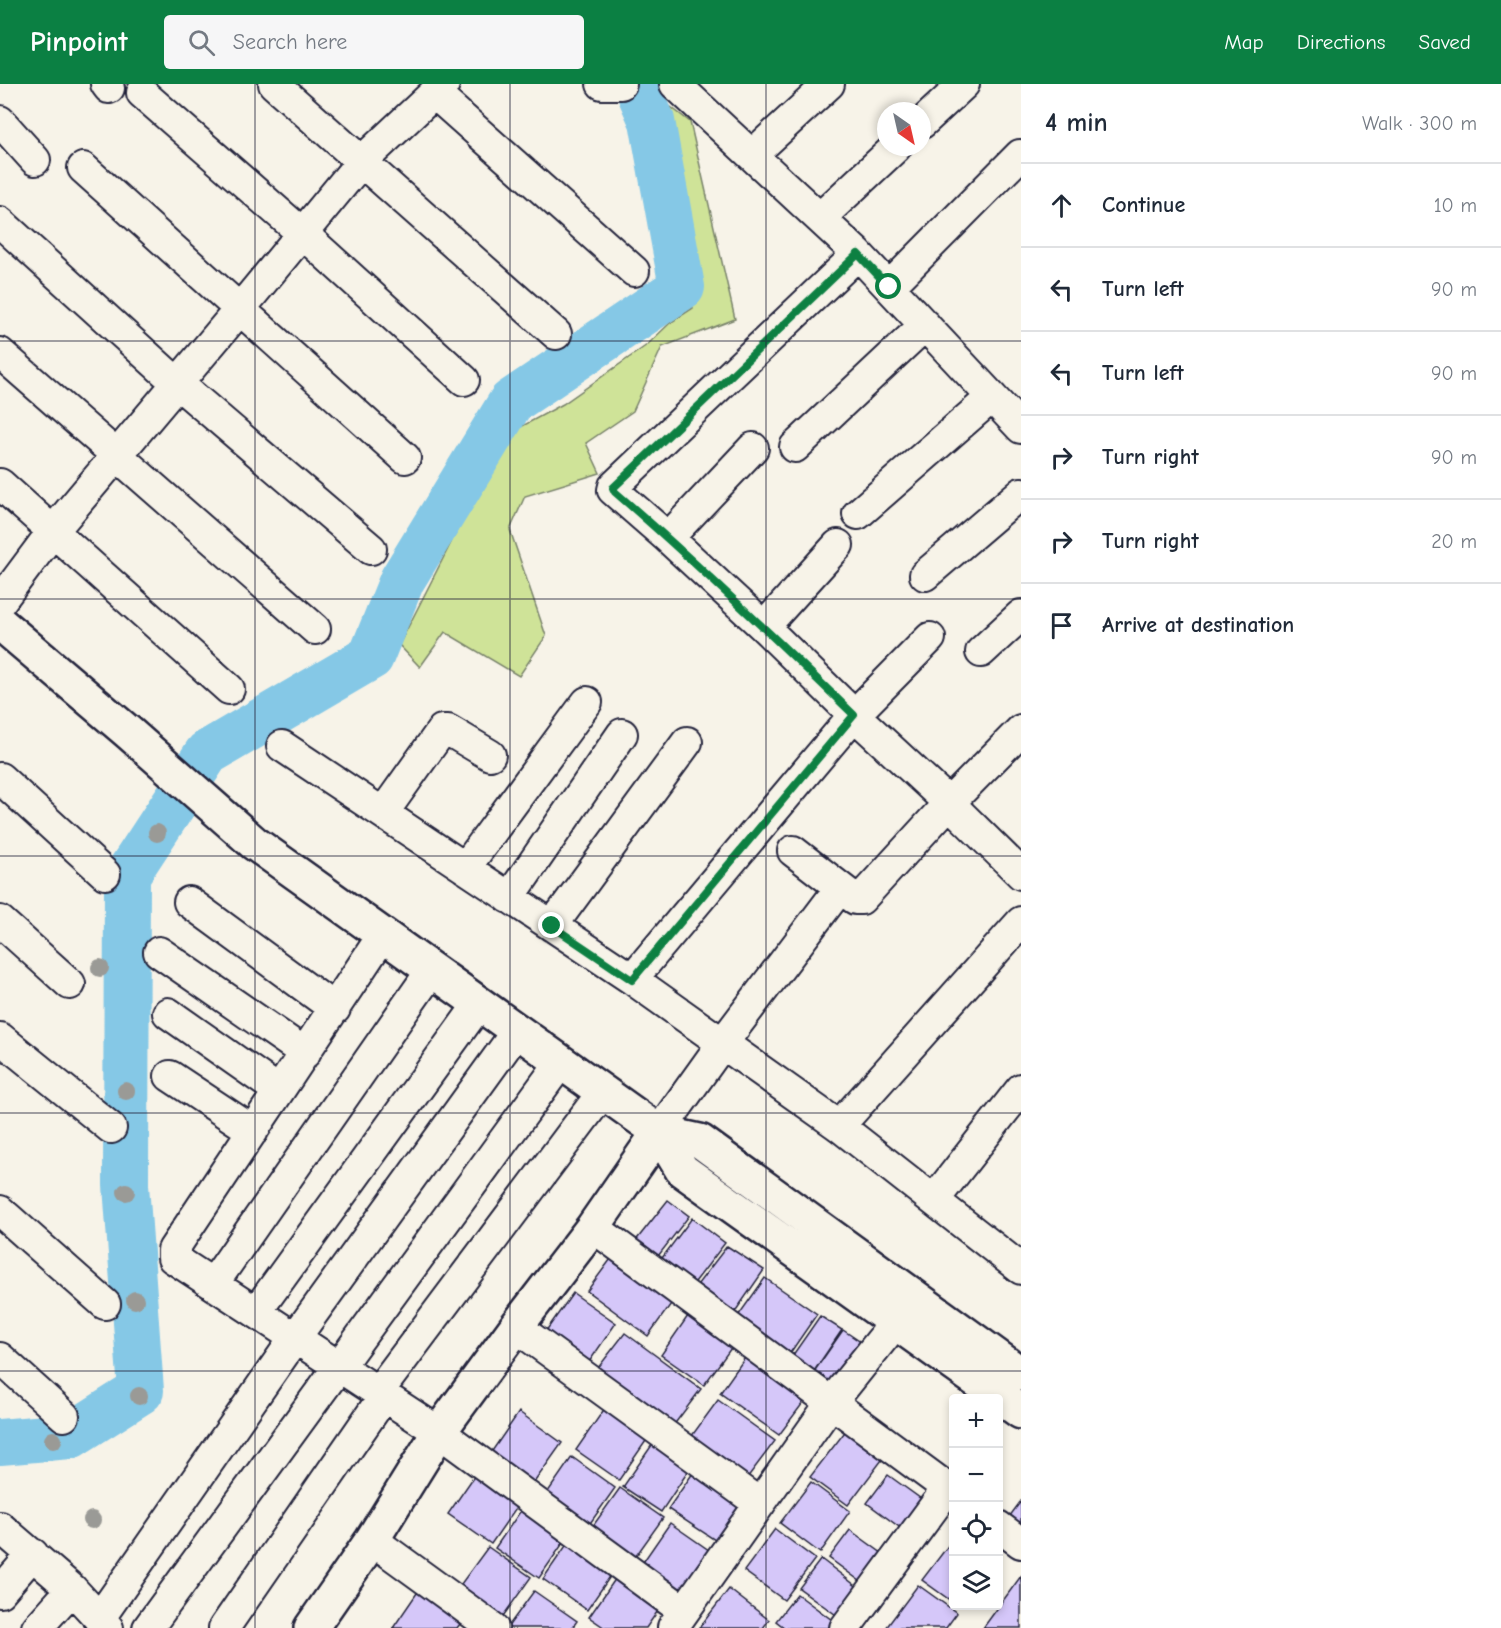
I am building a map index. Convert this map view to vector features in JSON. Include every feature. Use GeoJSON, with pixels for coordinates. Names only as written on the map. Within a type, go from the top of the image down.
{"type":"FeatureCollection","features":[{"type":"Feature","properties":{"kind":"street"},"geometry":{"type":"LineString","coordinates":[[274,84],[556,334]]}},
{"type":"Feature","properties":{"kind":"street"},"geometry":{"type":"LineString","coordinates":[[675,84],[858,254],[1021,428]]}},
{"type":"Feature","properties":{"kind":"street"},"geometry":{"type":"LineString","coordinates":[[752,155],[830,84]]}},
{"type":"Feature","properties":{"kind":"street"},"geometry":{"type":"LineString","coordinates":[[931,115],[964,84]]}},
{"type":"Feature","properties":{"kind":"street"},"geometry":{"type":"LineString","coordinates":[[0,602],[53,531],[116,454],[303,234],[361,162],[429,90],[634,271]]}},
{"type":"Feature","properties":{"kind":"street"},"geometry":{"type":"LineString","coordinates":[[142,93],[303,234],[464,380]]}},
{"type":"Feature","properties":{"kind":"street"},"geometry":{"type":"LineString","coordinates":[[0,121],[35,160]]}},
{"type":"Feature","properties":{"kind":"street"},"geometry":{"type":"LineString","coordinates":[[889,287],[1020,155]]}},
{"type":"Feature","properties":{"kind":"street"},"geometry":{"type":"LineString","coordinates":[[820,218],[886,156]]}},
{"type":"Feature","properties":{"kind":"street"},"geometry":{"type":"LineString","coordinates":[[83,168],[405,458]]}},
{"type":"Feature","properties":{"kind":"street"},"geometry":{"type":"LineString","coordinates":[[0,222],[177,383],[371,549]]}},
{"type":"Feature","properties":{"kind":"street"},"geometry":{"type":"LineString","coordinates":[[858,254],[614,486],[615,492],[764,627],[1021,874]]}},
{"type":"Feature","properties":{"kind":"street"},"geometry":{"type":"LineString","coordinates":[[795,447],[925,325]]}},
{"type":"Feature","properties":{"kind":"street"},"geometry":{"type":"LineString","coordinates":[[0,353],[315,630]]}},
{"type":"Feature","properties":{"kind":"street"},"geometry":{"type":"LineString","coordinates":[[858,514],[992,397]]}},
{"type":"Feature","properties":{"kind":"street"},"geometry":{"type":"LineString","coordinates":[[668,538],[753,448]]}},
{"type":"Feature","properties":{"kind":"street"},"geometry":{"type":"LineString","coordinates":[[0,484],[229,688]]}},
{"type":"Feature","properties":{"kind":"street"},"geometry":{"type":"LineString","coordinates":[[925,575],[1021,493]]}},
{"type":"Feature","properties":{"kind":"street"},"geometry":{"type":"LineString","coordinates":[[764,627],[838,544]]}},
{"type":"Feature","properties":{"kind":"street"},"geometry":{"type":"LineString","coordinates":[[981,652],[1021,615]]}},
{"type":"Feature","properties":{"kind":"street"},"geometry":{"type":"LineString","coordinates":[[0,623],[254,843],[659,1132],[700,1141],[1021,1374]]}},
{"type":"Feature","properties":{"kind":"street"},"geometry":{"type":"LineString","coordinates":[[632,980],[854,715],[930,638]]}},
{"type":"Feature","properties":{"kind":"street"},"geometry":{"type":"LineString","coordinates":[[465,868],[587,702]]}},
{"type":"Feature","properties":{"kind":"street"},"geometry":{"type":"LineString","coordinates":[[383,813],[442,730],[447,730],[490,755]]}},
{"type":"Feature","properties":{"kind":"street"},"geometry":{"type":"LineString","coordinates":[[793,851],[855,899],[861,899],[949,803],[1021,730]]}},
{"type":"Feature","properties":{"kind":"street"},"geometry":{"type":"LineString","coordinates":[[509,897],[622,734]]}},
{"type":"Feature","properties":{"kind":"street"},"geometry":{"type":"LineString","coordinates":[[552,926],[687,742]]}},
{"type":"Feature","properties":{"kind":"street"},"geometry":{"type":"LineString","coordinates":[[282,746],[632,980],[838,1126],[1020,1267]]}},
{"type":"Feature","properties":{"kind":"street"},"geometry":{"type":"LineString","coordinates":[[0,778],[105,874]]}},
{"type":"Feature","properties":{"kind":"street"},"geometry":{"type":"LineString","coordinates":[[311,1628],[372,1540],[439,1432],[593,1227],[722,1044],[840,888]]}},
{"type":"Feature","properties":{"kind":"street"},"geometry":{"type":"LineString","coordinates":[[189,902],[335,1009]]}},
{"type":"Feature","properties":{"kind":"street"},"geometry":{"type":"LineString","coordinates":[[0,921],[70,984]]}},
{"type":"Feature","properties":{"kind":"street"},"geometry":{"type":"LineString","coordinates":[[838,1126],[1021,922]]}},
{"type":"Feature","properties":{"kind":"street"},"geometry":{"type":"LineString","coordinates":[[383,935],[173,1250],[175,1260],[439,1432],[678,1620],[831,1403],[896,1322]]}},
{"type":"Feature","properties":{"kind":"street"},"geometry":{"type":"LineString","coordinates":[[159,952],[305,1053]]}},
{"type":"Feature","properties":{"kind":"street"},"geometry":{"type":"LineString","coordinates":[[213,1284],[432,970]]}},
{"type":"Feature","properties":{"kind":"street"},"geometry":{"type":"LineString","coordinates":[[256,1312],[479,1004]]}},
{"type":"Feature","properties":{"kind":"street"},"geometry":{"type":"LineString","coordinates":[[168,1013],[279,1092]]}},
{"type":"Feature","properties":{"kind":"street"},"geometry":{"type":"LineString","coordinates":[[0,1527],[72,1589],[104,1623],[295,1338],[517,1031]]}},
{"type":"Feature","properties":{"kind":"street"},"geometry":{"type":"LineString","coordinates":[[0,1038],[111,1128]]}},
{"type":"Feature","properties":{"kind":"street"},"geometry":{"type":"LineString","coordinates":[[148,1628],[561,1062]]}},
{"type":"Feature","properties":{"kind":"street"},"geometry":{"type":"LineString","coordinates":[[170,1076],[253,1131]]}},
{"type":"Feature","properties":{"kind":"street"},"geometry":{"type":"LineString","coordinates":[[934,1200],[1021,1089]]}},
{"type":"Feature","properties":{"kind":"street"},"geometry":{"type":"LineString","coordinates":[[224,1628],[381,1394],[603,1092]]}},
{"type":"Feature","properties":{"kind":"street"},"geometry":{"type":"LineString","coordinates":[[659,1132],[682,1170],[1021,1412]]}},
{"type":"Feature","properties":{"kind":"street"},"geometry":{"type":"LineString","coordinates":[[0,1211],[105,1304]]}},
{"type":"Feature","properties":{"kind":"street"},"geometry":{"type":"LineString","coordinates":[[593,1227],[949,1489]]}},
{"type":"Feature","properties":{"kind":"street"},"geometry":{"type":"LineString","coordinates":[[516,1327],[760,1504]]}},
{"type":"Feature","properties":{"kind":"street"},"geometry":{"type":"LineString","coordinates":[[0,1358],[64,1416]]}},
{"type":"Feature","properties":{"kind":"street"},"geometry":{"type":"LineString","coordinates":[[845,1628],[949,1493]]}},
{"type":"Feature","properties":{"kind":"street"},"geometry":{"type":"LineString","coordinates":[[1003,1529],[1021,1543]]}},
{"type":"Feature","properties":{"kind":"street"},"geometry":{"type":"LineString","coordinates":[[372,1540],[493,1628]]}},
{"type":"Feature","properties":{"kind":"street"},"geometry":{"type":"LineString","coordinates":[[0,1592],[33,1554]]}},
{"type":"Feature","properties":{"kind":"street"},"geometry":{"type":"LineString","coordinates":[[37,1628],[72,1589]]}},
{"type":"Feature","properties":{"kind":"green space"},"geometry":{"type":"Polygon","coordinates":[[[636,84],[653,84],[653,93],[690,122],[735,319],[662,347],[633,411],[586,443],[600,473],[525,496],[510,530],[546,636],[519,676],[445,632],[420,667],[399,645],[489,468],[515,430],[563,404],[647,345],[670,323],[693,308],[684,217],[650,113],[636,84]]]}},
{"type":"Feature","properties":{"kind":"building"},"geometry":{"type":"Polygon","coordinates":[[[668,1200],[689,1216],[655,1260],[634,1243],[668,1200]]]}},
{"type":"Feature","properties":{"kind":"building"},"geometry":{"type":"Polygon","coordinates":[[[692,1218],[725,1243],[692,1286],[659,1262],[692,1218]]]}},
{"type":"Feature","properties":{"kind":"building"},"geometry":{"type":"Polygon","coordinates":[[[727,1246],[764,1270],[732,1316],[694,1289],[727,1246]]]}},
{"type":"Feature","properties":{"kind":"building"},"geometry":{"type":"Polygon","coordinates":[[[616,1252],[676,1297],[648,1336],[587,1291],[616,1252]]]}},
{"type":"Feature","properties":{"kind":"building"},"geometry":{"type":"Polygon","coordinates":[[[765,1278],[817,1314],[786,1359],[733,1323],[765,1278]]]}},
{"type":"Feature","properties":{"kind":"building"},"geometry":{"type":"Polygon","coordinates":[[[573,1293],[616,1323],[587,1365],[543,1335],[573,1293]]]}},
{"type":"Feature","properties":{"kind":"building"},"geometry":{"type":"Polygon","coordinates":[[[690,1313],[734,1344],[704,1385],[661,1355],[690,1313]]]}},
{"type":"Feature","properties":{"kind":"building"},"geometry":{"type":"Polygon","coordinates":[[[820,1316],[842,1330],[810,1377],[788,1362],[820,1316]]]}},
{"type":"Feature","properties":{"kind":"building"},"geometry":{"type":"Polygon","coordinates":[[[843,1330],[865,1345],[833,1391],[811,1376],[843,1330]]]}},
{"type":"Feature","properties":{"kind":"building"},"geometry":{"type":"Polygon","coordinates":[[[625,1333],[701,1389],[670,1430],[594,1373],[625,1333]]]}},
{"type":"Feature","properties":{"kind":"building"},"geometry":{"type":"Polygon","coordinates":[[[749,1352],[809,1395],[779,1435],[720,1393],[749,1352]]]}},
{"type":"Feature","properties":{"kind":"building"},"geometry":{"type":"Polygon","coordinates":[[[718,1400],[775,1441],[744,1482],[688,1441],[718,1400]]]}},
{"type":"Feature","properties":{"kind":"building"},"geometry":{"type":"Polygon","coordinates":[[[605,1408],[648,1438],[619,1480],[576,1450],[605,1408]]]}},
{"type":"Feature","properties":{"kind":"building"},"geometry":{"type":"Polygon","coordinates":[[[519,1412],[562,1443],[533,1484],[490,1454],[519,1412]]]}},
{"type":"Feature","properties":{"kind":"building"},"geometry":{"type":"Polygon","coordinates":[[[851,1424],[888,1452],[848,1505],[810,1477],[851,1424]]]}},
{"type":"Feature","properties":{"kind":"building"},"geometry":{"type":"Polygon","coordinates":[[[652,1445],[689,1470],[661,1512],[623,1487],[652,1445]]]}},
{"type":"Feature","properties":{"kind":"building"},"geometry":{"type":"Polygon","coordinates":[[[572,1457],[615,1488],[586,1529],[543,1499],[572,1457]]]}},
{"type":"Feature","properties":{"kind":"building"},"geometry":{"type":"Polygon","coordinates":[[[695,1470],[751,1507],[724,1546],[668,1509],[695,1470]]]}},
{"type":"Feature","properties":{"kind":"building"},"geometry":{"type":"Polygon","coordinates":[[[477,1472],[520,1502],[491,1544],[448,1514],[477,1472]]]}},
{"type":"Feature","properties":{"kind":"building"},"geometry":{"type":"Polygon","coordinates":[[[888,1475],[928,1504],[906,1532],[867,1503],[888,1475]]]}},
{"type":"Feature","properties":{"kind":"building"},"geometry":{"type":"Polygon","coordinates":[[[811,1482],[850,1511],[820,1553],[780,1523],[811,1482]]]}},
{"type":"Feature","properties":{"kind":"building"},"geometry":{"type":"Polygon","coordinates":[[[620,1488],[663,1518],[633,1560],[590,1530],[620,1488]]]}},
{"type":"Feature","properties":{"kind":"building"},"geometry":{"type":"Polygon","coordinates":[[[1021,1501],[1021,1538],[1003,1525],[1021,1501]]]}},
{"type":"Feature","properties":{"kind":"building"},"geometry":{"type":"Polygon","coordinates":[[[524,1506],[568,1536],[539,1578],[495,1548],[524,1506]]]}},
{"type":"Feature","properties":{"kind":"building"},"geometry":{"type":"Polygon","coordinates":[[[670,1523],[713,1553],[684,1595],[641,1565],[670,1523]]]}},
{"type":"Feature","properties":{"kind":"building"},"geometry":{"type":"Polygon","coordinates":[[[775,1529],[815,1559],[784,1600],[744,1571],[775,1529]]]}},
{"type":"Feature","properties":{"kind":"building"},"geometry":{"type":"Polygon","coordinates":[[[850,1530],[890,1559],[868,1587],[829,1558],[850,1530]]]}},
{"type":"Feature","properties":{"kind":"building"},"geometry":{"type":"Polygon","coordinates":[[[572,1537],[616,1568],[587,1610],[543,1579],[572,1537]]]}},
{"type":"Feature","properties":{"kind":"building"},"geometry":{"type":"Polygon","coordinates":[[[949,1545],[949,1599],[922,1580],[949,1545]]]}},
{"type":"Feature","properties":{"kind":"building"},"geometry":{"type":"Polygon","coordinates":[[[488,1547],[531,1577],[501,1619],[458,1588],[488,1547]]]}},
{"type":"Feature","properties":{"kind":"building"},"geometry":{"type":"Polygon","coordinates":[[[821,1559],[860,1589],[839,1617],[799,1588],[821,1559]]]}},
{"type":"Feature","properties":{"kind":"building"},"geometry":{"type":"Polygon","coordinates":[[[618,1575],[662,1605],[646,1628],[605,1628],[589,1617],[618,1575]]]}},
{"type":"Feature","properties":{"kind":"building"},"geometry":{"type":"Polygon","coordinates":[[[1021,1576],[1021,1628],[983,1628],[996,1610],[1003,1610],[1003,1601],[1021,1576]]]}},
{"type":"Feature","properties":{"kind":"building"},"geometry":{"type":"Polygon","coordinates":[[[918,1585],[949,1607],[949,1610],[957,1613],[946,1628],[886,1628],[918,1585]]]}},
{"type":"Feature","properties":{"kind":"building"},"geometry":{"type":"Polygon","coordinates":[[[729,1589],[769,1620],[763,1628],[699,1628],[729,1589]]]}},
{"type":"Feature","properties":{"kind":"building"},"geometry":{"type":"Polygon","coordinates":[[[419,1590],[463,1620],[457,1628],[393,1628],[419,1590]]]}},
{"type":"Feature","properties":{"kind":"building"},"geometry":{"type":"Polygon","coordinates":[[[534,1591],[577,1621],[572,1628],[507,1628],[534,1591]]]}},
{"type":"Feature","properties":{"kind":"building"},"geometry":{"type":"Polygon","coordinates":[[[797,1594],[836,1623],[833,1628],[785,1628],[776,1621],[797,1594]]]}},
{"type":"Feature","properties":{"kind":"waterway"},"geometry":{"type":"LineString","coordinates":[[0,1442],[70,1436],[141,1391],[126,1185],[127,875],[207,753],[371,657],[402,580],[511,402],[682,287],[652,121],[636,84]]}},
{"type":"Feature","properties":{"kind":"route"},"geometry":{"type":"LineString","coordinates":[[552,926],[632,980],[854,715],[764,627],[613,488],[858,254],[889,287]]}}]}
